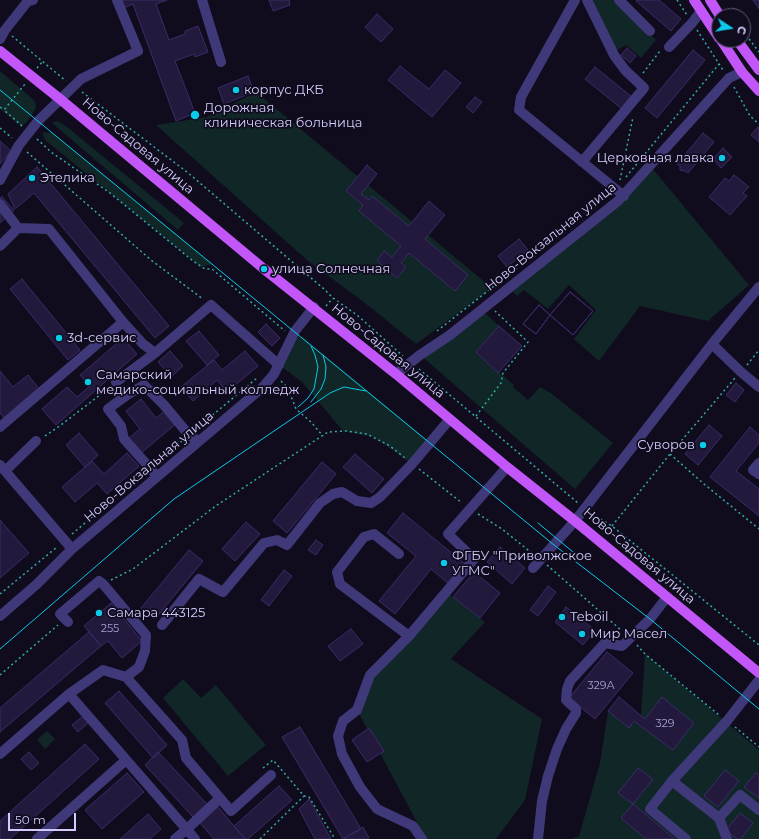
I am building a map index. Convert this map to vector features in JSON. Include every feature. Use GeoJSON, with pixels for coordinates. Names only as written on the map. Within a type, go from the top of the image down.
{"type":"FeatureCollection","features":[{"type":"Feature","properties":{"kind":"main road"},"geometry":{"type":"LineString","coordinates":[[694,0],[711,26]]}},
{"type":"Feature","properties":{"kind":"main road"},"geometry":{"type":"LineString","coordinates":[[726,48],[742,72],[759,91]]}},
{"type":"Feature","properties":{"kind":"main road"},"geometry":{"type":"LineString","coordinates":[[743,48],[759,70]]}},
{"type":"Feature","properties":{"kind":"main road","name":"Ново-Садовая улица"},"geometry":{"type":"LineString","coordinates":[[0,51],[264,269],[314,307],[507,467],[668,596],[759,673]]}},
{"type":"Feature","properties":{"kind":"street"},"geometry":{"type":"LineString","coordinates":[[2,34],[28,1],[33,0]]}},
{"type":"Feature","properties":{"kind":"street"},"geometry":{"type":"LineString","coordinates":[[0,180],[19,145],[38,121],[81,79],[138,51],[117,0]]}},
{"type":"Feature","properties":{"kind":"street"},"geometry":{"type":"LineString","coordinates":[[202,0],[221,62]]}},
{"type":"Feature","properties":{"kind":"street"},"geometry":{"type":"LineString","coordinates":[[575,0],[521,97],[519,110],[624,196]]}},
{"type":"Feature","properties":{"kind":"street"},"geometry":{"type":"LineString","coordinates":[[582,162],[644,88],[625,70],[614,55],[587,0]]}},
{"type":"Feature","properties":{"kind":"street"},"geometry":{"type":"LineString","coordinates":[[619,0],[650,31]]}},
{"type":"Feature","properties":{"kind":"street"},"geometry":{"type":"LineString","coordinates":[[669,47],[692,23],[701,11]]}},
{"type":"Feature","properties":{"kind":"street","name":"Ново-Вокзальная улица"},"geometry":{"type":"LineString","coordinates":[[396,374],[450,335],[485,300],[624,196],[728,78],[742,72]]}},
{"type":"Feature","properties":{"kind":"street"},"geometry":{"type":"LineString","coordinates":[[0,204],[18,228]]}},
{"type":"Feature","properties":{"kind":"street"},"geometry":{"type":"LineString","coordinates":[[0,246],[18,228],[49,229],[123,322],[142,344],[155,353]]}},
{"type":"Feature","properties":{"kind":"street"},"geometry":{"type":"LineString","coordinates":[[537,564],[575,521],[712,344],[759,287]]}},
{"type":"Feature","properties":{"kind":"street"},"geometry":{"type":"LineString","coordinates":[[116,382],[155,353],[211,305],[277,370]]}},
{"type":"Feature","properties":{"kind":"street","name":"Ново-Вокзальная улица"},"geometry":{"type":"LineString","coordinates":[[0,616],[37,584],[154,472],[193,438],[263,387],[277,370],[295,331],[314,307]]}},
{"type":"Feature","properties":{"kind":"street"},"geometry":{"type":"LineString","coordinates":[[0,427],[123,322]]}},
{"type":"Feature","properties":{"kind":"street"},"geometry":{"type":"LineString","coordinates":[[712,344],[759,387]]}},
{"type":"Feature","properties":{"kind":"street"},"geometry":{"type":"LineString","coordinates":[[154,472],[124,439],[121,426],[108,409],[144,385],[193,438]]}},
{"type":"Feature","properties":{"kind":"street"},"geometry":{"type":"LineString","coordinates":[[162,625],[199,579],[223,592],[264,543],[277,540],[287,545],[320,502],[333,494],[342,492],[358,501],[371,503],[380,497],[412,464],[450,419]]}},
{"type":"Feature","properties":{"kind":"street"},"geometry":{"type":"LineString","coordinates":[[36,442],[2,468],[72,549]]}},
{"type":"Feature","properties":{"kind":"street"},"geometry":{"type":"LineString","coordinates":[[759,463],[753,470],[759,474]]}},
{"type":"Feature","properties":{"kind":"street"},"geometry":{"type":"LineString","coordinates":[[422,839],[413,826],[378,809],[360,787],[342,754],[338,736],[343,721],[357,710],[370,675],[409,636],[474,559],[448,534],[507,467]]}},
{"type":"Feature","properties":{"kind":"street"},"geometry":{"type":"LineString","coordinates":[[399,554],[374,534],[364,537],[337,572],[340,584],[409,636]]}},
{"type":"Feature","properties":{"kind":"street"},"geometry":{"type":"LineString","coordinates":[[66,621],[60,614],[99,581],[103,584],[146,635],[145,651],[139,667],[126,677]]}},
{"type":"Feature","properties":{"kind":"street"},"geometry":{"type":"LineString","coordinates":[[538,839],[542,801],[548,776],[557,749],[566,729],[576,713],[576,709],[566,700],[567,689],[570,681],[605,643],[622,646],[650,619],[668,596]]}},
{"type":"Feature","properties":{"kind":"street"},"geometry":{"type":"LineString","coordinates":[[0,754],[69,694],[103,670],[126,677],[182,740],[186,758],[231,811],[271,775]]}},
{"type":"Feature","properties":{"kind":"street"},"geometry":{"type":"LineString","coordinates":[[686,839],[650,809],[726,721],[759,680]]}},
{"type":"Feature","properties":{"kind":"street"},"geometry":{"type":"LineString","coordinates":[[69,694],[195,839]]}},
{"type":"Feature","properties":{"kind":"street"},"geometry":{"type":"LineString","coordinates":[[37,839],[126,760]]}},
{"type":"Feature","properties":{"kind":"street"},"geometry":{"type":"LineString","coordinates":[[672,782],[718,818],[727,839]]}},
{"type":"Feature","properties":{"kind":"street"},"geometry":{"type":"LineString","coordinates":[[718,818],[740,794],[759,810]]}},
{"type":"Feature","properties":{"kind":"street"},"geometry":{"type":"LineString","coordinates":[[175,839],[220,798]]}},
{"type":"Feature","properties":{"kind":"path"},"geometry":{"type":"LineString","coordinates":[[677,0],[728,78],[750,116],[759,124]]}},
{"type":"Feature","properties":{"kind":"path"},"geometry":{"type":"LineString","coordinates":[[2,34],[43,61],[73,87],[89,96],[187,172],[333,298],[357,315],[584,509],[612,526],[759,645]]}},
{"type":"Feature","properties":{"kind":"path"},"geometry":{"type":"LineString","coordinates":[[751,42],[759,52]]}},
{"type":"Feature","properties":{"kind":"path"},"geometry":{"type":"LineString","coordinates":[[640,83],[642,74],[656,55]]}},
{"type":"Feature","properties":{"kind":"path"},"geometry":{"type":"LineString","coordinates":[[4,110],[43,61]]}},
{"type":"Feature","properties":{"kind":"path"},"geometry":{"type":"LineString","coordinates":[[634,111],[618,186],[719,64]]}},
{"type":"Feature","properties":{"kind":"path"},"geometry":{"type":"LineString","coordinates":[[0,107],[51,152],[110,193],[205,269],[212,269],[288,334]]}},
{"type":"Feature","properties":{"kind":"path"},"geometry":{"type":"LineString","coordinates":[[0,128],[151,260],[211,305]]}},
{"type":"Feature","properties":{"kind":"path"},"geometry":{"type":"LineString","coordinates":[[434,334],[485,300],[522,265]]}},
{"type":"Feature","properties":{"kind":"path"},"geometry":{"type":"LineString","coordinates":[[475,416],[501,383],[504,373],[528,342],[485,300]]}},
{"type":"Feature","properties":{"kind":"path"},"geometry":{"type":"LineString","coordinates":[[612,526],[670,454],[759,350]]}},
{"type":"Feature","properties":{"kind":"path"},"geometry":{"type":"LineString","coordinates":[[277,370],[288,388],[296,409],[311,422],[323,436]]}},
{"type":"Feature","properties":{"kind":"path"},"geometry":{"type":"LineString","coordinates":[[0,594],[64,540],[154,472],[259,377]]}},
{"type":"Feature","properties":{"kind":"path"},"geometry":{"type":"LineString","coordinates":[[36,442],[61,425],[116,382]]}},
{"type":"Feature","properties":{"kind":"path"},"geometry":{"type":"LineString","coordinates":[[103,584],[133,569],[217,505],[328,432],[346,431],[367,434],[390,446],[470,509],[502,529],[537,564],[630,638],[645,654],[759,747]]}},
{"type":"Feature","properties":{"kind":"path"},"geometry":{"type":"LineString","coordinates":[[670,454],[759,529]]}},
{"type":"Feature","properties":{"kind":"path"},"geometry":{"type":"LineString","coordinates":[[0,675],[66,621]]}},
{"type":"Feature","properties":{"kind":"path"},"geometry":{"type":"LineString","coordinates":[[262,769],[273,760],[304,796],[310,797],[335,839]]}},
{"type":"Feature","properties":{"kind":"path"},"geometry":{"type":"LineString","coordinates":[[260,839],[304,796]]}},
{"type":"Feature","properties":{"kind":"green space"},"geometry":{"type":"Polygon","coordinates":[[[592,0],[616,0],[656,40],[641,58],[626,45],[616,51],[592,0]]]}},
{"type":"Feature","properties":{"kind":"green space"},"geometry":{"type":"Polygon","coordinates":[[[0,71],[35,101],[36,108],[27,122],[21,126],[0,109],[0,71]]]}},
{"type":"Feature","properties":{"kind":"green space"},"geometry":{"type":"Polygon","coordinates":[[[256,92],[492,288],[416,344],[361,300],[308,261],[156,125],[207,117],[256,92]]]}},
{"type":"Feature","properties":{"kind":"green space"},"geometry":{"type":"Polygon","coordinates":[[[57,121],[66,126],[184,223],[178,230],[52,123],[57,121]]]}},
{"type":"Feature","properties":{"kind":"green space"},"geometry":{"type":"Polygon","coordinates":[[[42,132],[53,133],[213,264],[201,267],[45,140],[42,132]]]}},
{"type":"Feature","properties":{"kind":"green space"},"geometry":{"type":"Polygon","coordinates":[[[653,169],[749,285],[708,321],[640,306],[599,361],[574,339],[596,310],[569,285],[548,309],[524,290],[517,296],[509,287],[653,169]]]}},
{"type":"Feature","properties":{"kind":"green space"},"geometry":{"type":"Polygon","coordinates":[[[481,309],[499,326],[476,352],[514,385],[513,387],[528,400],[540,387],[551,393],[613,443],[575,489],[420,355],[481,309]]]}},
{"type":"Feature","properties":{"kind":"green space"},"geometry":{"type":"Polygon","coordinates":[[[292,337],[303,337],[430,442],[412,464],[374,437],[343,431],[302,382],[279,365],[292,337]]]}},
{"type":"Feature","properties":{"kind":"green space"},"geometry":{"type":"Polygon","coordinates":[[[446,592],[485,622],[451,659],[542,719],[525,800],[496,839],[426,839],[357,710],[373,672],[446,592]]]}},
{"type":"Feature","properties":{"kind":"green space"},"geometry":{"type":"Polygon","coordinates":[[[645,654],[759,750],[759,839],[571,839],[579,836],[600,763],[608,711],[641,715],[645,654]]]}},
{"type":"Feature","properties":{"kind":"green space"},"geometry":{"type":"Polygon","coordinates":[[[183,679],[201,698],[216,685],[266,745],[228,776],[163,698],[183,679]]]}},
{"type":"Feature","properties":{"kind":"green space"},"geometry":{"type":"Polygon","coordinates":[[[47,731],[55,739],[45,749],[37,740],[47,731]]]}},
{"type":"Feature","properties":{"kind":"building"},"geometry":{"type":"Polygon","coordinates":[[[117,0],[167,0],[156,4],[169,40],[185,34],[185,31],[198,26],[208,52],[195,57],[194,54],[175,61],[195,113],[176,121],[133,4],[121,9],[117,0]]]}},
{"type":"Feature","properties":{"kind":"building"},"geometry":{"type":"Polygon","coordinates":[[[269,0],[289,0],[290,5],[273,11],[269,0]]]}},
{"type":"Feature","properties":{"kind":"building"},"geometry":{"type":"Polygon","coordinates":[[[659,0],[681,19],[671,31],[636,1],[659,0]]]}},
{"type":"Feature","properties":{"kind":"building"},"geometry":{"type":"Polygon","coordinates":[[[753,0],[759,0],[759,9],[753,0]]]}},
{"type":"Feature","properties":{"kind":"building"},"geometry":{"type":"Polygon","coordinates":[[[377,14],[393,29],[381,42],[365,27],[377,14]]]}},
{"type":"Feature","properties":{"kind":"building"},"geometry":{"type":"Polygon","coordinates":[[[627,48],[636,56],[630,63],[621,55],[627,48]]]}},
{"type":"Feature","properties":{"kind":"building"},"geometry":{"type":"Polygon","coordinates":[[[693,50],[705,60],[657,118],[645,108],[693,50]]]}},
{"type":"Feature","properties":{"kind":"building"},"geometry":{"type":"Polygon","coordinates":[[[400,66],[429,89],[445,70],[461,83],[432,117],[388,80],[400,66]]]}},
{"type":"Feature","properties":{"kind":"building"},"geometry":{"type":"Polygon","coordinates":[[[595,67],[632,97],[622,109],[585,79],[595,67]]]}},
{"type":"Feature","properties":{"kind":"building","name":"корпус ДКБ"},"geometry":{"type":"Polygon","coordinates":[[[248,76],[254,92],[224,104],[218,88],[248,76]]]}},
{"type":"Feature","properties":{"kind":"building"},"geometry":{"type":"Polygon","coordinates":[[[475,97],[482,102],[473,113],[466,107],[475,97]]]}},
{"type":"Feature","properties":{"kind":"building"},"geometry":{"type":"Polygon","coordinates":[[[758,127],[759,128],[759,142],[751,135],[758,127]]]}},
{"type":"Feature","properties":{"kind":"building"},"geometry":{"type":"Polygon","coordinates":[[[703,133],[714,142],[688,173],[680,170],[680,166],[677,164],[703,133]]]}},
{"type":"Feature","properties":{"kind":"building"},"geometry":{"type":"Polygon","coordinates":[[[0,141],[11,151],[0,164],[0,141]]]}},
{"type":"Feature","properties":{"kind":"building"},"geometry":{"type":"Polygon","coordinates":[[[723,148],[732,157],[721,168],[713,159],[723,148]]]}},
{"type":"Feature","properties":{"kind":"building"},"geometry":{"type":"Polygon","coordinates":[[[367,165],[377,174],[361,194],[369,200],[372,196],[409,226],[429,201],[445,215],[425,239],[468,275],[455,291],[409,253],[401,263],[406,267],[397,278],[377,261],[384,251],[392,257],[401,246],[359,211],[363,205],[346,191],[367,165]]]}},
{"type":"Feature","properties":{"kind":"building"},"geometry":{"type":"Polygon","coordinates":[[[37,167],[169,326],[155,338],[34,193],[15,209],[8,194],[37,167]]]}},
{"type":"Feature","properties":{"kind":"building"},"geometry":{"type":"Polygon","coordinates":[[[734,175],[749,187],[743,193],[747,196],[730,215],[709,197],[725,178],[729,181],[734,175]]]}},
{"type":"Feature","properties":{"kind":"building"},"geometry":{"type":"Polygon","coordinates":[[[2,197],[14,210],[0,223],[0,198],[2,197]]]}},
{"type":"Feature","properties":{"kind":"building"},"geometry":{"type":"Polygon","coordinates":[[[519,239],[528,250],[507,267],[498,256],[519,239]]]}},
{"type":"Feature","properties":{"kind":"building"},"geometry":{"type":"Polygon","coordinates":[[[22,279],[80,350],[68,360],[10,289],[22,279]]]}},
{"type":"Feature","properties":{"kind":"building"},"geometry":{"type":"Polygon","coordinates":[[[570,292],[593,311],[573,335],[550,315],[570,292]]]}},
{"type":"Feature","properties":{"kind":"building"},"geometry":{"type":"Polygon","coordinates":[[[570,292],[593,311],[573,335],[550,315],[570,292]]]}},
{"type":"Feature","properties":{"kind":"building"},"geometry":{"type":"Polygon","coordinates":[[[539,305],[550,315],[536,334],[523,324],[539,305]]]}},
{"type":"Feature","properties":{"kind":"building"},"geometry":{"type":"Polygon","coordinates":[[[539,305],[550,315],[536,334],[523,324],[539,305]]]}},
{"type":"Feature","properties":{"kind":"building"},"geometry":{"type":"Polygon","coordinates":[[[266,324],[280,338],[272,346],[258,332],[266,324]]]}},
{"type":"Feature","properties":{"kind":"building"},"geometry":{"type":"Polygon","coordinates":[[[499,326],[522,346],[498,373],[476,352],[499,326]]]}},
{"type":"Feature","properties":{"kind":"building"},"geometry":{"type":"Polygon","coordinates":[[[199,331],[219,355],[207,365],[186,341],[199,331]]]}},
{"type":"Feature","properties":{"kind":"building"},"geometry":{"type":"Polygon","coordinates":[[[123,338],[137,354],[56,425],[42,409],[67,387],[77,397],[90,386],[80,375],[123,338]]]}},
{"type":"Feature","properties":{"kind":"building"},"geometry":{"type":"Polygon","coordinates":[[[170,351],[183,366],[171,377],[158,362],[170,351]]]}},
{"type":"Feature","properties":{"kind":"building"},"geometry":{"type":"Polygon","coordinates":[[[245,351],[258,366],[227,392],[217,380],[193,401],[181,387],[214,360],[222,370],[245,351]]]}},
{"type":"Feature","properties":{"kind":"building"},"geometry":{"type":"Polygon","coordinates":[[[0,371],[13,387],[28,375],[40,390],[5,419],[0,413],[0,371]]]}},
{"type":"Feature","properties":{"kind":"building"},"geometry":{"type":"Polygon","coordinates":[[[736,383],[744,390],[735,402],[726,395],[736,383]]]}},
{"type":"Feature","properties":{"kind":"building"},"geometry":{"type":"Polygon","coordinates":[[[141,399],[156,418],[166,410],[177,423],[141,453],[129,438],[140,429],[126,411],[141,399]]]}},
{"type":"Feature","properties":{"kind":"building"},"geometry":{"type":"Polygon","coordinates":[[[709,425],[722,436],[698,465],[685,454],[709,425]]]}},
{"type":"Feature","properties":{"kind":"building"},"geometry":{"type":"Polygon","coordinates":[[[750,427],[759,435],[759,443],[736,471],[759,489],[759,516],[710,477],[750,427]]]}},
{"type":"Feature","properties":{"kind":"building"},"geometry":{"type":"Polygon","coordinates":[[[79,433],[98,455],[85,467],[66,445],[79,433]]]}},
{"type":"Feature","properties":{"kind":"building"},"geometry":{"type":"Polygon","coordinates":[[[127,453],[139,466],[107,494],[97,483],[75,502],[62,487],[92,461],[104,474],[127,453]]]}},
{"type":"Feature","properties":{"kind":"building"},"geometry":{"type":"Polygon","coordinates":[[[355,454],[384,479],[372,493],[343,467],[355,454]]]}},
{"type":"Feature","properties":{"kind":"building"},"geometry":{"type":"Polygon","coordinates":[[[322,462],[336,474],[287,533],[273,521],[322,462]]]}},
{"type":"Feature","properties":{"kind":"building"},"geometry":{"type":"Polygon","coordinates":[[[403,513],[465,564],[449,584],[431,569],[395,614],[379,601],[416,556],[387,533],[403,513]]]}},
{"type":"Feature","properties":{"kind":"building"},"geometry":{"type":"Polygon","coordinates":[[[0,520],[29,553],[0,578],[0,520]]]}},
{"type":"Feature","properties":{"kind":"building"},"geometry":{"type":"Polygon","coordinates":[[[246,522],[260,534],[235,561],[222,549],[246,522]]]}},
{"type":"Feature","properties":{"kind":"building"},"geometry":{"type":"Polygon","coordinates":[[[316,540],[323,545],[316,555],[308,550],[316,540]]]}},
{"type":"Feature","properties":{"kind":"building"},"geometry":{"type":"Polygon","coordinates":[[[500,547],[525,568],[512,584],[487,562],[500,547]]]}},
{"type":"Feature","properties":{"kind":"building"},"geometry":{"type":"Polygon","coordinates":[[[189,550],[203,561],[155,619],[141,608],[189,550]]]}},
{"type":"Feature","properties":{"kind":"building"},"geometry":{"type":"Polygon","coordinates":[[[284,570],[292,576],[269,606],[261,600],[284,570]]]}},
{"type":"Feature","properties":{"kind":"building"},"geometry":{"type":"Polygon","coordinates":[[[474,572],[500,593],[480,618],[453,597],[474,572]]]}},
{"type":"Feature","properties":{"kind":"building"},"geometry":{"type":"Polygon","coordinates":[[[548,586],[556,592],[538,616],[530,610],[548,586]]]}},
{"type":"Feature","properties":{"kind":"building"},"geometry":{"type":"Polygon","coordinates":[[[111,603],[142,641],[122,658],[108,641],[101,646],[84,626],[111,603]]]}},
{"type":"Feature","properties":{"kind":"building"},"geometry":{"type":"Polygon","coordinates":[[[566,607],[595,630],[583,645],[555,622],[566,607]]]}},
{"type":"Feature","properties":{"kind":"building"},"geometry":{"type":"Polygon","coordinates":[[[351,629],[363,644],[340,661],[328,646],[351,629]]]}},
{"type":"Feature","properties":{"kind":"building"},"geometry":{"type":"Polygon","coordinates":[[[89,632],[101,646],[0,732],[0,708],[89,632]]]}},
{"type":"Feature","properties":{"kind":"building"},"geometry":{"type":"Polygon","coordinates":[[[607,652],[633,673],[595,719],[569,698],[607,652]]]}},
{"type":"Feature","properties":{"kind":"building"},"geometry":{"type":"Polygon","coordinates":[[[119,691],[167,745],[153,758],[105,703],[119,691]]]}},
{"type":"Feature","properties":{"kind":"building"},"geometry":{"type":"Polygon","coordinates":[[[619,697],[645,719],[662,697],[694,723],[673,750],[634,721],[629,728],[608,711],[619,697]]]}},
{"type":"Feature","properties":{"kind":"building"},"geometry":{"type":"Polygon","coordinates":[[[83,716],[88,723],[78,732],[72,725],[83,716]]]}},
{"type":"Feature","properties":{"kind":"building"},"geometry":{"type":"Polygon","coordinates":[[[300,727],[361,829],[343,839],[282,737],[300,727]]]}},
{"type":"Feature","properties":{"kind":"building"},"geometry":{"type":"Polygon","coordinates":[[[369,728],[384,751],[367,762],[352,740],[369,728]]]}},
{"type":"Feature","properties":{"kind":"building"},"geometry":{"type":"Polygon","coordinates":[[[85,744],[99,759],[10,839],[0,839],[0,821],[85,744]]]}},
{"type":"Feature","properties":{"kind":"building"},"geometry":{"type":"Polygon","coordinates":[[[29,752],[39,763],[31,770],[21,759],[29,752]]]}},
{"type":"Feature","properties":{"kind":"building"},"geometry":{"type":"Polygon","coordinates":[[[158,752],[207,804],[193,817],[145,765],[158,752]]]}},
{"type":"Feature","properties":{"kind":"building"},"geometry":{"type":"Polygon","coordinates":[[[638,768],[653,779],[633,804],[618,793],[638,768]]]}},
{"type":"Feature","properties":{"kind":"building"},"geometry":{"type":"Polygon","coordinates":[[[725,770],[739,781],[718,807],[704,796],[725,770]]]}},
{"type":"Feature","properties":{"kind":"building"},"geometry":{"type":"Polygon","coordinates":[[[127,773],[144,792],[102,829],[85,810],[127,773]]]}},
{"type":"Feature","properties":{"kind":"building"},"geometry":{"type":"Polygon","coordinates":[[[756,773],[759,775],[759,798],[744,787],[756,773]]]}},
{"type":"Feature","properties":{"kind":"building"},"geometry":{"type":"Polygon","coordinates":[[[279,786],[292,800],[248,839],[245,839],[234,826],[279,786]]]}},
{"type":"Feature","properties":{"kind":"building"},"geometry":{"type":"Polygon","coordinates":[[[309,799],[331,839],[315,839],[299,809],[309,799]]]}},
{"type":"Feature","properties":{"kind":"building"},"geometry":{"type":"Polygon","coordinates":[[[633,804],[675,839],[646,839],[621,818],[633,804]]]}},
{"type":"Feature","properties":{"kind":"building"},"geometry":{"type":"Polygon","coordinates":[[[218,807],[245,839],[214,839],[200,823],[218,807]]]}},
{"type":"Feature","properties":{"kind":"building"},"geometry":{"type":"Polygon","coordinates":[[[740,813],[753,823],[741,839],[737,839],[726,830],[740,813]]]}},
{"type":"Feature","properties":{"kind":"building"},"geometry":{"type":"Polygon","coordinates":[[[148,814],[161,829],[150,839],[120,839],[148,814]]]}},
{"type":"Feature","properties":{"kind":"building"},"geometry":{"type":"Polygon","coordinates":[[[363,827],[369,838],[343,839],[363,827]]]}},
{"type":"Feature","properties":{"kind":"tram line"},"geometry":{"type":"LineString","coordinates":[[0,90],[554,545],[650,619],[759,709]]}},
{"type":"Feature","properties":{"kind":"tram line"},"geometry":{"type":"LineString","coordinates":[[298,407],[308,398],[314,389],[318,367],[311,346]]}},
{"type":"Feature","properties":{"kind":"tram line"},"geometry":{"type":"LineString","coordinates":[[311,402],[321,389],[325,379],[326,367],[323,355]]}},
{"type":"Feature","properties":{"kind":"tram line"},"geometry":{"type":"LineString","coordinates":[[0,649],[174,499],[330,393],[344,387],[366,391]]}},
{"type":"Feature","properties":{"kind":"tram line"},"geometry":{"type":"LineString","coordinates":[[538,523],[573,552]]}},
{"type":"Feature","properties":{"kind":"place","name":"корпус ДКБ"},"geometry":{"type":"Point","coordinates":[236,90]}},
{"type":"Feature","properties":{"kind":"place","name":"Дорожная клиническая больница"},"geometry":{"type":"Point","coordinates":[195,115]}},
{"type":"Feature","properties":{"kind":"place","name":"Церковная лавка"},"geometry":{"type":"Point","coordinates":[722,158]}},
{"type":"Feature","properties":{"kind":"place","name":"Этелика"},"geometry":{"type":"Point","coordinates":[32,178]}},
{"type":"Feature","properties":{"kind":"place","name":"улица Солнечная"},"geometry":{"type":"Point","coordinates":[264,269]}},
{"type":"Feature","properties":{"kind":"place","name":"3d-сервис"},"geometry":{"type":"Point","coordinates":[59,338]}},
{"type":"Feature","properties":{"kind":"place","name":"Самарский медико-социальный колледж"},"geometry":{"type":"Point","coordinates":[88,382]}},
{"type":"Feature","properties":{"kind":"place","name":"Суворов"},"geometry":{"type":"Point","coordinates":[703,445]}},
{"type":"Feature","properties":{"kind":"place","name":"ФГБУ \"Приволжское УГМС\""},"geometry":{"type":"Point","coordinates":[444,563]}},
{"type":"Feature","properties":{"kind":"place","name":"Самара 443125"},"geometry":{"type":"Point","coordinates":[99,613]}},
{"type":"Feature","properties":{"kind":"place","name":"Teboil"},"geometry":{"type":"Point","coordinates":[562,617]}},
{"type":"Feature","properties":{"kind":"place","name":"Мир Масел"},"geometry":{"type":"Point","coordinates":[582,634]}}]}
